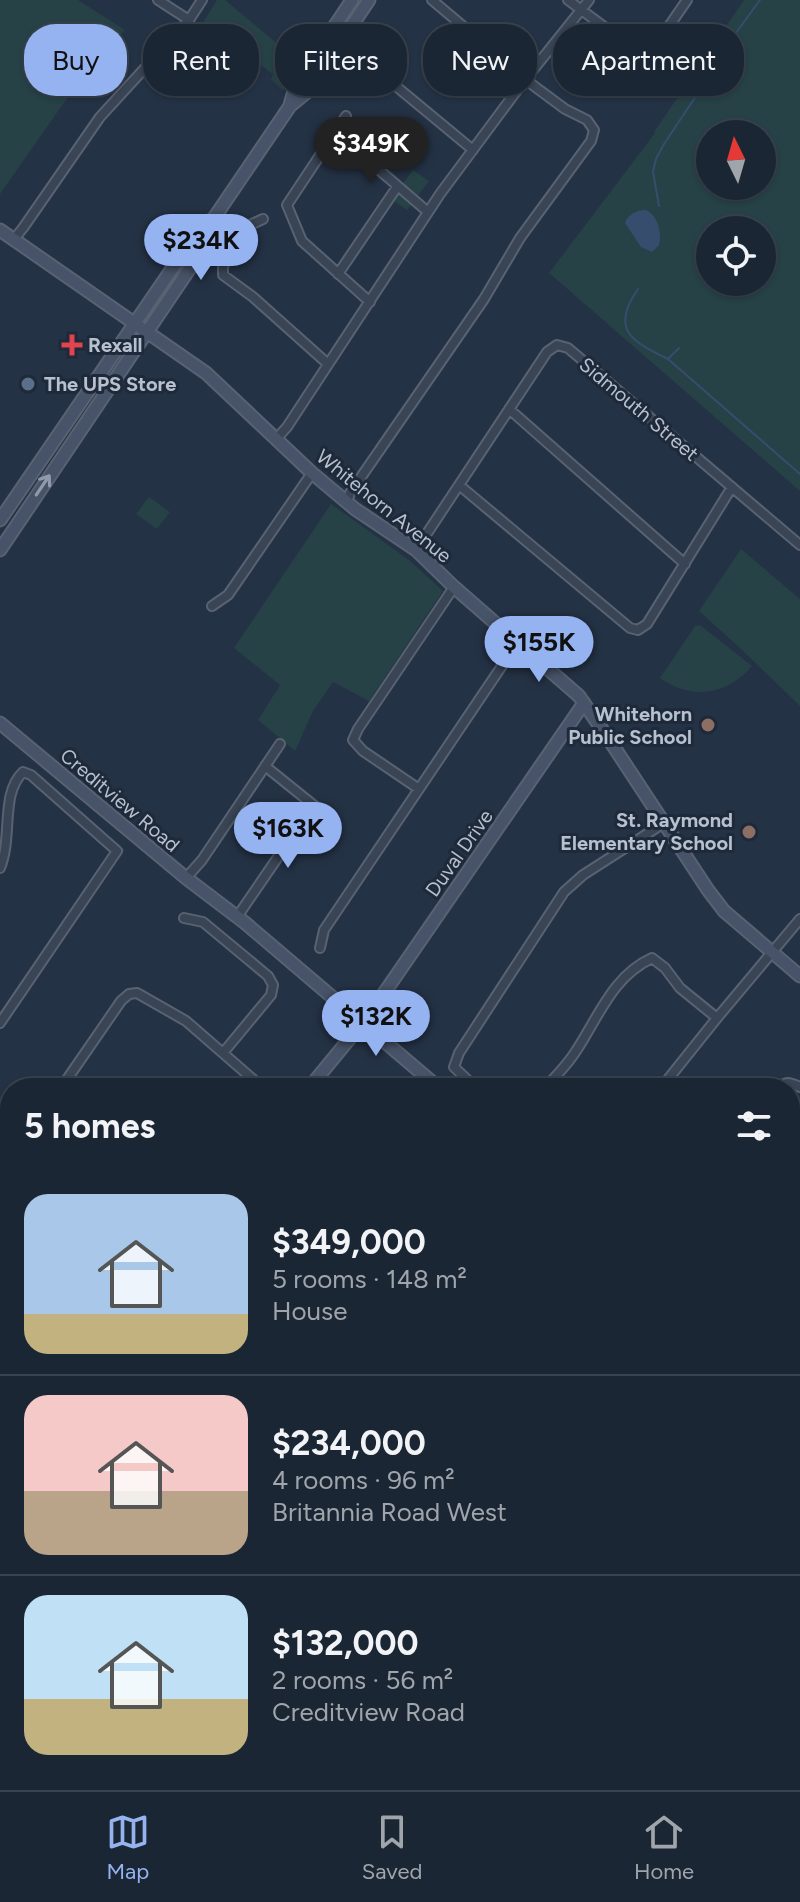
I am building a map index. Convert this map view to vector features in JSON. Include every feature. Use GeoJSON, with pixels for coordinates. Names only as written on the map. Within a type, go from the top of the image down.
{"type":"FeatureCollection","features":[{"type":"Feature","properties":{"kind":"main road"},"geometry":{"type":"LineString","coordinates":[[290,106],[296,84],[352,0]]}},
{"type":"Feature","properties":{"kind":"main road"},"geometry":{"type":"LineString","coordinates":[[0,520],[200,228],[214,218],[290,106],[307,92],[369,0]]}},
{"type":"Feature","properties":{"kind":"main road"},"geometry":{"type":"LineString","coordinates":[[0,550],[213,234],[214,218]]}},
{"type":"Feature","properties":{"kind":"main road","name":"Whitehorn Avenue"},"geometry":{"type":"LineString","coordinates":[[0,230],[206,373],[312,473],[347,502],[416,550],[584,703],[724,911],[800,976]]}},
{"type":"Feature","properties":{"kind":"main road","name":"Duval Drive"},"geometry":{"type":"LineString","coordinates":[[317,1078],[362,1023],[584,703]]}},
{"type":"Feature","properties":{"kind":"main road","name":"Creditview Road"},"geometry":{"type":"LineString","coordinates":[[0,723],[427,1078]]}},
{"type":"Feature","properties":{"kind":"street"},"geometry":{"type":"LineString","coordinates":[[158,0],[189,20]]}},
{"type":"Feature","properties":{"kind":"street"},"geometry":{"type":"LineString","coordinates":[[14,239],[100,117],[189,20],[202,0]]}},
{"type":"Feature","properties":{"kind":"street"},"geometry":{"type":"LineString","coordinates":[[432,0],[461,24]]}},
{"type":"Feature","properties":{"kind":"street"},"geometry":{"type":"LineString","coordinates":[[568,0],[645,54],[651,52],[687,0]]}},
{"type":"Feature","properties":{"kind":"street"},"geometry":{"type":"LineString","coordinates":[[537,65],[589,0]]}},
{"type":"Feature","properties":{"kind":"street"},"geometry":{"type":"LineString","coordinates":[[347,502],[350,493],[484,299],[520,238],[591,141],[594,130],[587,120],[565,109],[537,87]]}},
{"type":"Feature","properties":{"kind":"street"},"geometry":{"type":"LineString","coordinates":[[407,95],[473,150]]}},
{"type":"Feature","properties":{"kind":"street"},"geometry":{"type":"LineString","coordinates":[[277,438],[428,212],[513,96]]}},
{"type":"Feature","properties":{"kind":"street"},"geometry":{"type":"LineString","coordinates":[[346,116],[287,205],[302,241],[370,302]]}},
{"type":"Feature","properties":{"kind":"street"},"geometry":{"type":"LineString","coordinates":[[335,132],[428,212]]}},
{"type":"Feature","properties":{"kind":"street"},"geometry":{"type":"LineString","coordinates":[[338,274],[397,187]]}},
{"type":"Feature","properties":{"kind":"street"},"geometry":{"type":"LineString","coordinates":[[263,219],[250,225],[223,266],[223,275],[253,297],[328,364]]}},
{"type":"Feature","properties":{"kind":"street","name":"Sidmouth Street"},"geometry":{"type":"LineString","coordinates":[[416,550],[547,352],[557,345],[568,348],[800,545]]}},
{"type":"Feature","properties":{"kind":"street"},"geometry":{"type":"LineString","coordinates":[[509,409],[685,564]]}},
{"type":"Feature","properties":{"kind":"street"},"geometry":{"type":"LineString","coordinates":[[212,606],[228,595],[312,473]]}},
{"type":"Feature","properties":{"kind":"street"},"geometry":{"type":"LineString","coordinates":[[459,485],[630,628],[638,630],[647,624],[732,487]]}},
{"type":"Feature","properties":{"kind":"street"},"geometry":{"type":"LineString","coordinates":[[419,789],[363,751],[353,740],[454,587]]}},
{"type":"Feature","properties":{"kind":"street"},"geometry":{"type":"LineString","coordinates":[[320,948],[324,930],[518,642]]}},
{"type":"Feature","properties":{"kind":"street"},"geometry":{"type":"LineString","coordinates":[[186,878],[202,860],[280,744]]}},
{"type":"Feature","properties":{"kind":"street"},"geometry":{"type":"LineString","coordinates":[[265,766],[332,820]]}},
{"type":"Feature","properties":{"kind":"street"},"geometry":{"type":"LineString","coordinates":[[0,868],[5,857],[2,804],[10,785],[23,772],[31,775],[117,851],[0,1023]]}},
{"type":"Feature","properties":{"kind":"street"},"geometry":{"type":"LineString","coordinates":[[237,917],[313,806]]}},
{"type":"Feature","properties":{"kind":"street"},"geometry":{"type":"LineString","coordinates":[[466,1078],[454,1067],[459,1053],[564,892],[583,875],[664,823]]}},
{"type":"Feature","properties":{"kind":"street"},"geometry":{"type":"LineString","coordinates":[[184,918],[203,922],[268,976],[273,985],[271,995],[223,1053]]}},
{"type":"Feature","properties":{"kind":"street"},"geometry":{"type":"LineString","coordinates":[[669,1078],[800,919]]}},
{"type":"Feature","properties":{"kind":"street"},"geometry":{"type":"LineString","coordinates":[[554,1078],[573,1056],[606,999],[623,977],[652,958],[665,968],[680,988],[717,1018]]}},
{"type":"Feature","properties":{"kind":"street"},"geometry":{"type":"LineString","coordinates":[[68,1078],[129,994],[141,995],[186,1021],[252,1078]]}},
{"type":"Feature","properties":{"kind":"green space"},"geometry":{"type":"Polygon","coordinates":[[[0,0],[78,0],[116,24],[24,24],[24,96],[69,96],[0,194],[0,0]]]}},
{"type":"Feature","properties":{"kind":"green space"},"geometry":{"type":"Polygon","coordinates":[[[217,0],[225,0],[254,24],[202,24],[217,0]]]}},
{"type":"Feature","properties":{"kind":"green space"},"geometry":{"type":"Polygon","coordinates":[[[744,0],[800,0],[800,491],[549,273],[655,133],[679,96],[744,96],[744,24],[728,24],[744,0]]]}},
{"type":"Feature","properties":{"kind":"green space"},"geometry":{"type":"Polygon","coordinates":[[[259,28],[275,42],[275,83],[271,79],[273,74],[259,64],[259,28]]]}},
{"type":"Feature","properties":{"kind":"green space"},"geometry":{"type":"Polygon","coordinates":[[[413,170],[429,181],[407,210],[391,199],[413,170]]]}},
{"type":"Feature","properties":{"kind":"green space"},"geometry":{"type":"Polygon","coordinates":[[[149,497],[170,512],[157,529],[136,514],[149,497]]]}},
{"type":"Feature","properties":{"kind":"green space"},"geometry":{"type":"Polygon","coordinates":[[[331,504],[409,560],[443,591],[369,701],[333,682],[313,711],[295,751],[258,720],[280,685],[234,648],[331,504]]]}},
{"type":"Feature","properties":{"kind":"green space"},"geometry":{"type":"Polygon","coordinates":[[[741,549],[800,599],[800,706],[699,611],[741,549]]]}},
{"type":"Feature","properties":{"kind":"green space"},"geometry":{"type":"Polygon","coordinates":[[[700,625],[752,666],[731,684],[708,692],[684,690],[660,678],[695,626],[700,625]]]}},
{"type":"Feature","properties":{"kind":"water"},"geometry":{"type":"Polygon","coordinates":[[[646,210],[654,216],[660,235],[659,245],[652,252],[641,247],[625,223],[633,213],[646,210]]]}},
{"type":"Feature","properties":{"kind":"waterway"},"geometry":{"type":"LineString","coordinates":[[659,206],[653,172],[656,159],[760,0]]}},
{"type":"Feature","properties":{"kind":"waterway"},"geometry":{"type":"LineString","coordinates":[[638,289],[626,315],[626,325],[635,340],[668,359],[800,474]]}},
{"type":"Feature","properties":{"kind":"waterway"},"geometry":{"type":"LineString","coordinates":[[669,358],[679,348]]}},
{"type":"Feature","properties":{"kind":"place","name":"Rexall"},"geometry":{"type":"Point","coordinates":[72,345]}},
{"type":"Feature","properties":{"kind":"place","name":"The UPS Store"},"geometry":{"type":"Point","coordinates":[28,384]}},
{"type":"Feature","properties":{"kind":"place","name":"Whitehorn Public School"},"geometry":{"type":"Point","coordinates":[708,725]}},
{"type":"Feature","properties":{"kind":"place","name":"St. Raymond Elementary School"},"geometry":{"type":"Point","coordinates":[749,832]}}]}
